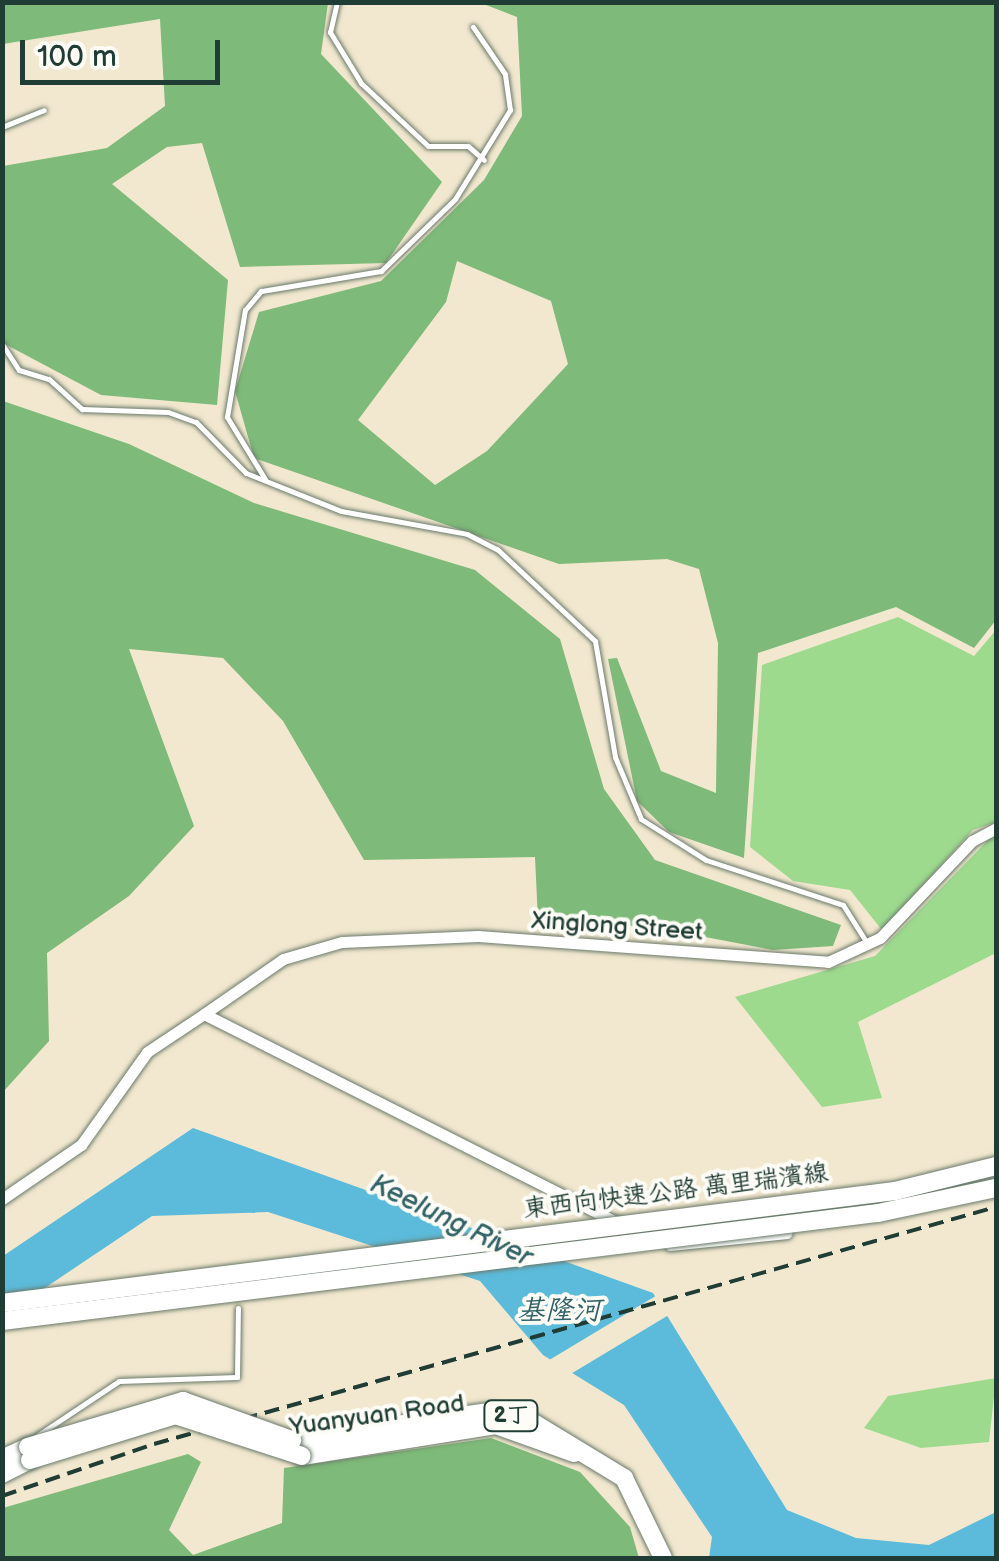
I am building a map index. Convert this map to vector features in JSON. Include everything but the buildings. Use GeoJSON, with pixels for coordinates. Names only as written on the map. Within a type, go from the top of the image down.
{"type":"FeatureCollection","features":[{"type":"Feature","properties":{"kind":"main road","name":"東西向快速公路 萬里瑞濱線"},"geometry":{"type":"LineString","coordinates":[[2,1303],[895,1191],[996,1170]]}},
{"type":"Feature","properties":{"kind":"main road","name":"東西向快速公路 萬里瑞濱線"},"geometry":{"type":"LineString","coordinates":[[2,1321],[878,1214],[996,1188]]}},
{"type":"Feature","properties":{"kind":"main road","name":"Yuanyuan Road"},"geometry":{"type":"LineString","coordinates":[[297,1448],[489,1412],[527,1419],[624,1478],[663,1558]]}},
{"type":"Feature","properties":{"kind":"main road","name":"Yuanyuan Road"},"geometry":{"type":"LineString","coordinates":[[2,1459],[175,1415],[297,1448],[496,1425],[531,1432],[606,1474],[634,1509],[652,1558]]}},
{"type":"Feature","properties":{"kind":"main road","name":"Yuanyuan Road"},"geometry":{"type":"LineString","coordinates":[[2,1474],[29,1454]]}},
{"type":"Feature","properties":{"kind":"street","name":"Xinglong Street"},"geometry":{"type":"LineString","coordinates":[[2,1198],[81,1145],[147,1052],[283,959],[342,942],[478,936],[816,963],[868,946],[972,841],[996,828]]}},
{"type":"Feature","properties":{"kind":"street"},"geometry":{"type":"LineString","coordinates":[[204,1014],[660,1245],[885,1216],[996,1170]]}},
{"type":"Feature","properties":{"kind":"lane"},"geometry":{"type":"LineString","coordinates":[[337,2],[330,32],[361,82],[428,146],[468,146],[484,160]]}},
{"type":"Feature","properties":{"kind":"lane"},"geometry":{"type":"LineString","coordinates":[[266,481],[227,417],[245,310],[261,291],[380,271],[484,160],[510,110],[505,74],[473,28]]}},
{"type":"Feature","properties":{"kind":"lane"},"geometry":{"type":"LineString","coordinates":[[2,126],[44,110]]}},
{"type":"Feature","properties":{"kind":"lane"},"geometry":{"type":"LineString","coordinates":[[2,344],[19,370],[49,379],[82,410],[196,422],[219,454],[266,481],[497,549],[595,640],[615,757],[640,819],[706,860],[844,905],[868,946]]}},
{"type":"Feature","properties":{"kind":"lane"},"geometry":{"type":"LineString","coordinates":[[29,1454],[30,1434],[120,1381],[237,1378],[238,1308]]}},
{"type":"Feature","properties":{"kind":"green space"},"geometry":{"type":"Polygon","coordinates":[[[5,3],[328,3],[321,54],[442,182],[386,263],[240,267],[202,143],[167,147],[112,184],[228,280],[217,405],[101,395],[3,343],[3,166],[107,148],[165,106],[160,19],[3,44],[5,3]]]}},
{"type":"Feature","properties":{"kind":"green space"},"geometry":{"type":"Polygon","coordinates":[[[481,3],[996,3],[996,620],[974,648],[896,607],[758,653],[744,858],[669,832],[637,801],[608,659],[617,658],[661,771],[716,793],[718,643],[699,569],[667,559],[559,564],[254,458],[235,391],[259,312],[381,281],[484,180],[522,116],[517,17],[481,3]],[[457,261],[446,302],[358,420],[435,485],[487,451],[568,364],[551,301],[457,261]]]}},
{"type":"Feature","properties":{"kind":"green space"},"geometry":{"type":"Polygon","coordinates":[[[3,401],[129,444],[254,503],[475,570],[560,639],[604,789],[655,860],[841,925],[833,946],[773,950],[653,927],[538,920],[535,857],[364,860],[283,721],[223,658],[129,649],[194,826],[129,896],[47,953],[49,1041],[3,1092],[3,401]]]}},
{"type":"Feature","properties":{"kind":"green space"},"geometry":{"type":"Polygon","coordinates":[[[898,617],[974,656],[996,630],[996,822],[973,830],[882,930],[850,890],[793,881],[750,847],[762,665],[898,617]]]}},
{"type":"Feature","properties":{"kind":"green space"},"geometry":{"type":"Polygon","coordinates":[[[996,832],[996,953],[858,1022],[882,1098],[822,1107],[735,997],[875,956],[996,832]]]}},
{"type":"Feature","properties":{"kind":"green space"},"geometry":{"type":"Polygon","coordinates":[[[996,1378],[989,1442],[921,1448],[864,1428],[888,1396],[996,1378]]]}},
{"type":"Feature","properties":{"kind":"green space"},"geometry":{"type":"Polygon","coordinates":[[[491,1438],[580,1472],[630,1527],[639,1558],[3,1558],[3,1508],[188,1454],[201,1462],[169,1530],[193,1555],[282,1523],[284,1468],[491,1438]]]}},
{"type":"Feature","properties":{"kind":"water"},"geometry":{"type":"Polygon","coordinates":[[[193,1128],[653,1293],[787,1510],[856,1538],[929,1545],[996,1512],[996,1558],[709,1558],[712,1537],[624,1405],[543,1355],[480,1281],[268,1212],[152,1216],[3,1316],[3,1256],[193,1128]]]}},
{"type":"Feature","properties":{"kind":"pier"},"geometry":{"type":"Polygon","coordinates":[[[659,1294],[671,1314],[547,1388],[535,1369],[659,1294]]]}},
{"type":"Feature","properties":{"kind":"railway"},"geometry":{"type":"LineString","coordinates":[[2,1496],[154,1444],[996,1207]]}},
{"type":"Feature","properties":{"kind":"water label","name":"Keelung River"},"geometry":{"type":"Point","coordinates":[451,1221]}},
{"type":"Feature","properties":{"kind":"water label","name":"基隆河"},"geometry":{"type":"Point","coordinates":[559,1311]}}]}
